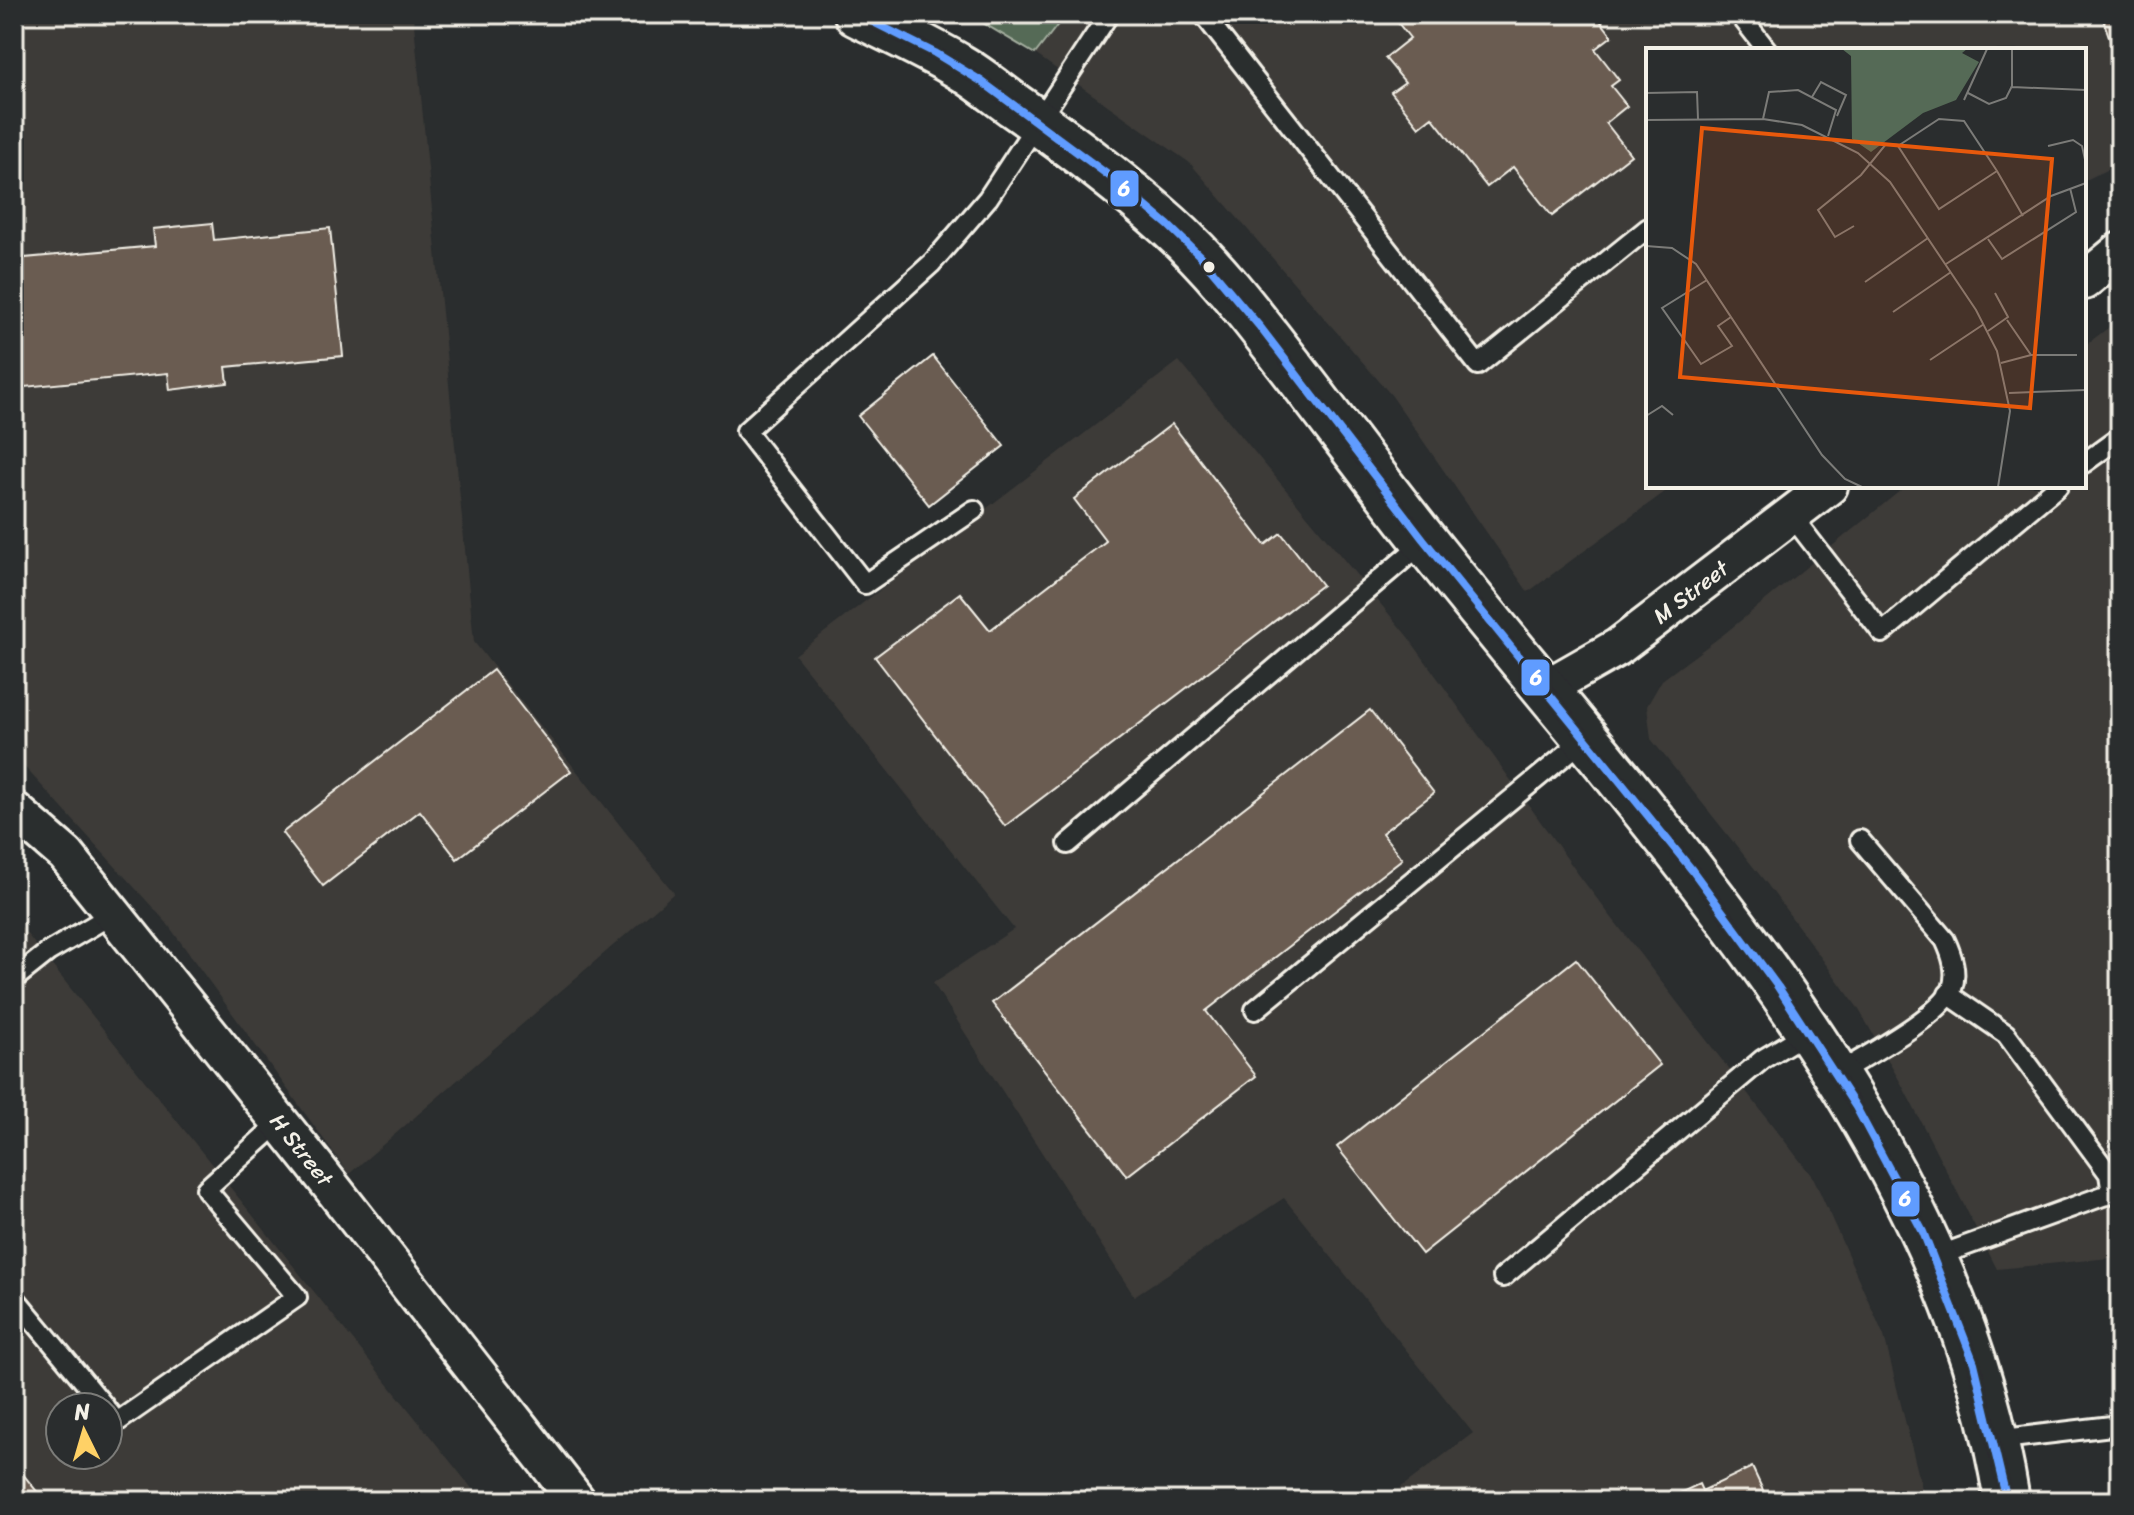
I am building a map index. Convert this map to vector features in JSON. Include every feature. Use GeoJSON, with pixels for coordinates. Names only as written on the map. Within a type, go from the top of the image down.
{"type":"FeatureCollection","features":[{"type":"Feature","properties":{"kind":"street"},"geometry":{"type":"LineString","coordinates":[[857,14],[960,67],[1078,150],[1169,226],[1228,285],[1425,541],[1754,951],[1808,1032],[1903,1188],[1965,1336],[1995,1440],[2007,1501]]}},
{"type":"Feature","properties":{"kind":"street"},"geometry":{"type":"LineString","coordinates":[[2086,279],[2120,251]]}},
{"type":"Feature","properties":{"kind":"street","name":"M Street"},"geometry":{"type":"LineString","coordinates":[[1546,688],[1618,647],[1826,488]]}},
{"type":"Feature","properties":{"kind":"street","name":"H Street"},"geometry":{"type":"LineString","coordinates":[[14,810],[66,855],[577,1501]]}},
{"type":"Feature","properties":{"kind":"lane"},"geometry":{"type":"LineString","coordinates":[[974,510],[865,584],[746,431],[932,263],[988,198],[1109,14]]}},
{"type":"Feature","properties":{"kind":"lane"},"geometry":{"type":"LineString","coordinates":[[1203,14],[1478,365],[1646,230]]}},
{"type":"Feature","properties":{"kind":"lane"},"geometry":{"type":"LineString","coordinates":[[1739,14],[1765,48]]}},
{"type":"Feature","properties":{"kind":"lane"},"geometry":{"type":"LineString","coordinates":[[2086,456],[2120,437]]}},
{"type":"Feature","properties":{"kind":"lane"},"geometry":{"type":"LineString","coordinates":[[1791,515],[1882,633],[2056,488]]}},
{"type":"Feature","properties":{"kind":"lane"},"geometry":{"type":"LineString","coordinates":[[1068,844],[1425,541]]}},
{"type":"Feature","properties":{"kind":"lane"},"geometry":{"type":"LineString","coordinates":[[1255,1010],[1586,738]]}},
{"type":"Feature","properties":{"kind":"lane"},"geometry":{"type":"LineString","coordinates":[[1835,1075],[1935,1011],[1952,989],[1954,976],[1954,959],[1945,940],[1860,840]]}},
{"type":"Feature","properties":{"kind":"lane"},"geometry":{"type":"LineString","coordinates":[[14,979],[48,952],[111,915]]}},
{"type":"Feature","properties":{"kind":"lane"},"geometry":{"type":"LineString","coordinates":[[1932,1258],[2116,1194],[2109,1174],[2006,1034],[1948,994]]}},
{"type":"Feature","properties":{"kind":"lane"},"geometry":{"type":"LineString","coordinates":[[1503,1277],[1763,1059],[1808,1032]]}},
{"type":"Feature","properties":{"kind":"lane"},"geometry":{"type":"LineString","coordinates":[[124,1417],[297,1297],[206,1189],[279,1123]]}},
{"type":"Feature","properties":{"kind":"lane"},"geometry":{"type":"LineString","coordinates":[[14,1297],[91,1391]]}},
{"type":"Feature","properties":{"kind":"lane"},"geometry":{"type":"LineString","coordinates":[[1995,1440],[2120,1425]]}},
{"type":"Feature","properties":{"kind":"shaded area"},"geometry":{"type":"Polygon","coordinates":[[[14,14],[413,14],[474,642],[674,893],[349,1174],[166,922],[14,759],[14,14]]]}},
{"type":"Feature","properties":{"kind":"shaded area"},"geometry":{"type":"Polygon","coordinates":[[[1066,14],[2120,14],[2120,163],[2086,180],[2086,48],[1646,48],[1646,488],[1670,488],[1528,592],[1392,396],[1190,163],[1035,54],[1066,14]]]}},
{"type":"Feature","properties":{"kind":"shaded area"},"geometry":{"type":"Polygon","coordinates":[[[2120,319],[2120,1257],[1997,1269],[1902,1085],[1858,1008],[1767,884],[1651,739],[1647,706],[1662,680],[1724,634],[1904,488],[2086,488],[2086,344],[2120,319]]]}},
{"type":"Feature","properties":{"kind":"shaded area"},"geometry":{"type":"Polygon","coordinates":[[[1179,361],[1408,637],[1581,878],[1814,1179],[1884,1336],[1925,1501],[1383,1501],[1473,1433],[1284,1198],[1134,1296],[933,983],[1014,929],[795,655],[1179,361]]]}},
{"type":"Feature","properties":{"kind":"shaded area"},"geometry":{"type":"Polygon","coordinates":[[[14,918],[482,1501],[14,1501],[14,918]]]}},
{"type":"Feature","properties":{"kind":"green space"},"geometry":{"type":"Polygon","coordinates":[[[968,14],[1066,14],[1035,54],[968,14]]]}},
{"type":"Feature","properties":{"kind":"building"},"geometry":{"type":"Polygon","coordinates":[[[1391,14],[1595,14],[1612,36],[1595,49],[1619,80],[1611,86],[1627,106],[1606,123],[1631,155],[1552,216],[1513,167],[1487,187],[1432,117],[1419,127],[1391,92],[1405,82],[1385,58],[1410,38],[1391,14]]]}},
{"type":"Feature","properties":{"kind":"building"},"geometry":{"type":"Polygon","coordinates":[[[2101,14],[2120,14],[2120,67],[2101,14]]]}},
{"type":"Feature","properties":{"kind":"building"},"geometry":{"type":"Polygon","coordinates":[[[212,223],[214,240],[330,228],[343,356],[226,367],[228,383],[170,390],[168,373],[14,388],[14,259],[155,246],[153,229],[212,223]]]}},
{"type":"Feature","properties":{"kind":"building"},"geometry":{"type":"Polygon","coordinates":[[[933,356],[1004,446],[929,505],[858,416],[933,356]]]}},
{"type":"Feature","properties":{"kind":"building"},"geometry":{"type":"Polygon","coordinates":[[[1172,424],[1265,545],[1281,533],[1322,585],[1005,826],[875,657],[960,593],[990,630],[1106,541],[1074,499],[1172,424]]]}},
{"type":"Feature","properties":{"kind":"building"},"geometry":{"type":"Polygon","coordinates":[[[493,670],[571,771],[457,859],[420,811],[323,886],[282,833],[493,670]]]}},
{"type":"Feature","properties":{"kind":"building"},"geometry":{"type":"Polygon","coordinates":[[[1370,710],[1434,793],[1382,833],[1402,859],[1206,1011],[1256,1076],[1127,1176],[992,1003],[1370,710]]]}},
{"type":"Feature","properties":{"kind":"building"},"geometry":{"type":"Polygon","coordinates":[[[1576,959],[1660,1065],[1422,1254],[1337,1147],[1576,959]]]}},
{"type":"Feature","properties":{"kind":"building"},"geometry":{"type":"Polygon","coordinates":[[[14,1463],[38,1493],[29,1501],[14,1501],[14,1463]]]}},
{"type":"Feature","properties":{"kind":"building"},"geometry":{"type":"Polygon","coordinates":[[[1752,1467],[1768,1501],[1663,1501],[1699,1484],[1702,1491],[1752,1467]]]}},
{"type":"Feature","properties":{"kind":"transit line","name":"6"},"geometry":{"type":"LineString","coordinates":[[857,14],[935,53],[981,81],[1112,178],[1201,257],[1260,327],[1423,539],[1692,870],[1778,987],[1856,1107],[1923,1232],[1974,1363],[2007,1501]]}}]}
